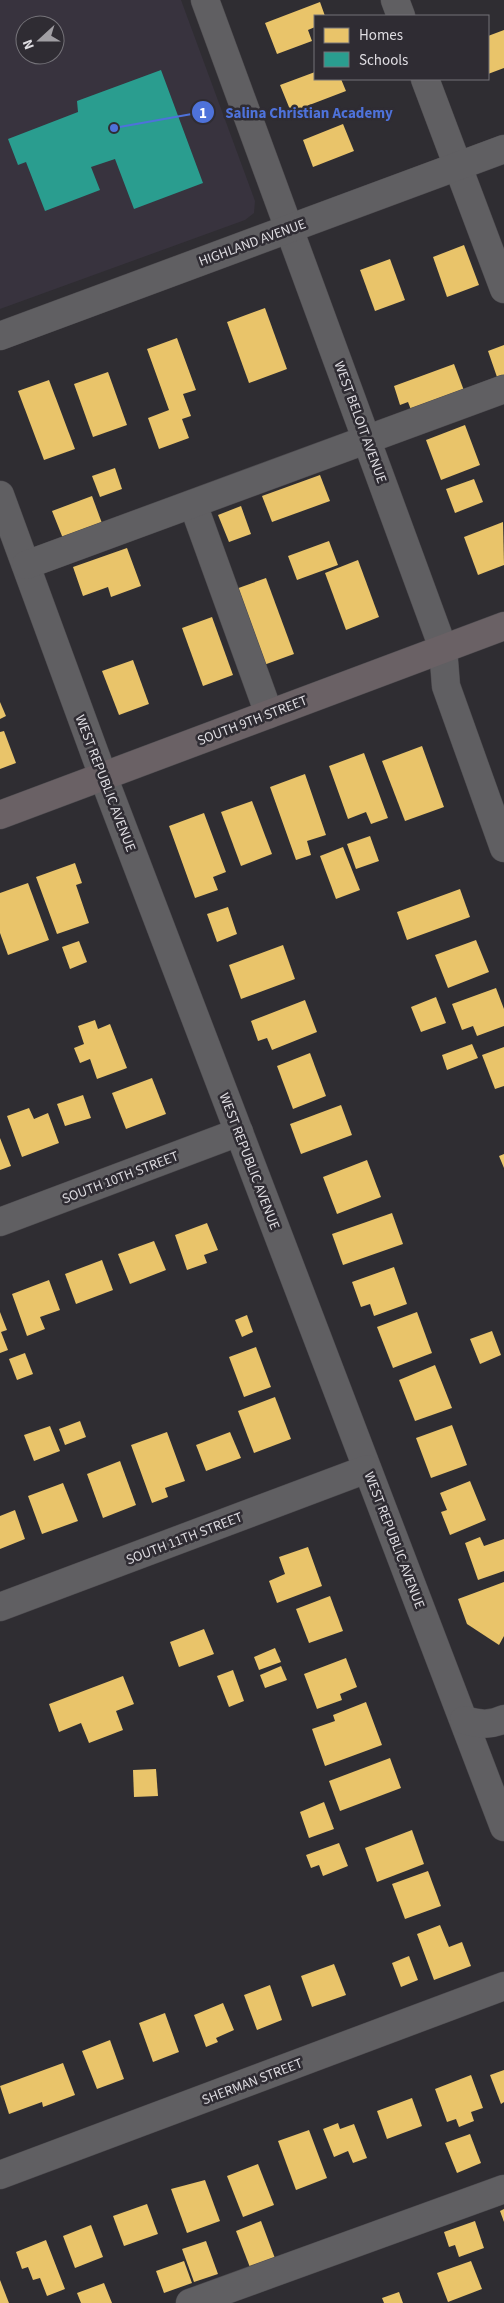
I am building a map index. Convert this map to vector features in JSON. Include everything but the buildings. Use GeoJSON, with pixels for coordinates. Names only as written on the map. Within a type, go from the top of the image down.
{"type":"FeatureCollection","features":[{"type":"Feature","properties":{"kind":"main road","name":"SOUTH 9TH STREET"},"geometry":{"type":"LineString","coordinates":[[0,815],[504,626]]}},
{"type":"Feature","properties":{"kind":"street","name":"WEST BELOIT AVENUE"},"geometry":{"type":"LineString","coordinates":[[205,0],[290,227],[443,648],[446,686],[504,848]]}},
{"type":"Feature","properties":{"kind":"street"},"geometry":{"type":"LineString","coordinates":[[395,0],[401,15]]}},
{"type":"Feature","properties":{"kind":"street"},"geometry":{"type":"LineString","coordinates":[[425,80],[504,289]]}},
{"type":"Feature","properties":{"kind":"street","name":"HIGHLAND AVENUE"},"geometry":{"type":"LineString","coordinates":[[0,336],[504,149]]}},
{"type":"Feature","properties":{"kind":"street"},"geometry":{"type":"LineString","coordinates":[[26,565],[504,389]]}},
{"type":"Feature","properties":{"kind":"street","name":"WEST REPUBLIC AVENUE"},"geometry":{"type":"LineString","coordinates":[[0,495],[103,776],[504,1827]]}},
{"type":"Feature","properties":{"kind":"street"},"geometry":{"type":"LineString","coordinates":[[193,504],[269,714]]}},
{"type":"Feature","properties":{"kind":"street","name":"SOUTH 10TH STREET"},"geometry":{"type":"LineString","coordinates":[[0,1222],[239,1132]]}},
{"type":"Feature","properties":{"kind":"street","name":"SOUTH 11TH STREET"},"geometry":{"type":"LineString","coordinates":[[0,1607],[367,1469]]}},
{"type":"Feature","properties":{"kind":"street"},"geometry":{"type":"LineString","coordinates":[[464,1720],[482,1724],[504,1719]]}},
{"type":"Feature","properties":{"kind":"street","name":"SHERMAN STREET"},"geometry":{"type":"LineString","coordinates":[[0,2175],[504,1986]]}},
{"type":"Feature","properties":{"kind":"street"},"geometry":{"type":"LineString","coordinates":[[190,2303],[504,2189]]}},
{"type":"Feature","properties":{"kind":"shaded area"},"geometry":{"type":"Polygon","coordinates":[[[0,0],[181,0],[255,201],[254,213],[245,220],[0,309],[0,0]]]}},
{"type":"Feature","properties":{"kind":"place","name":"Salina Christian Academy"},"geometry":{"type":"Point","coordinates":[114,128]}}]}
